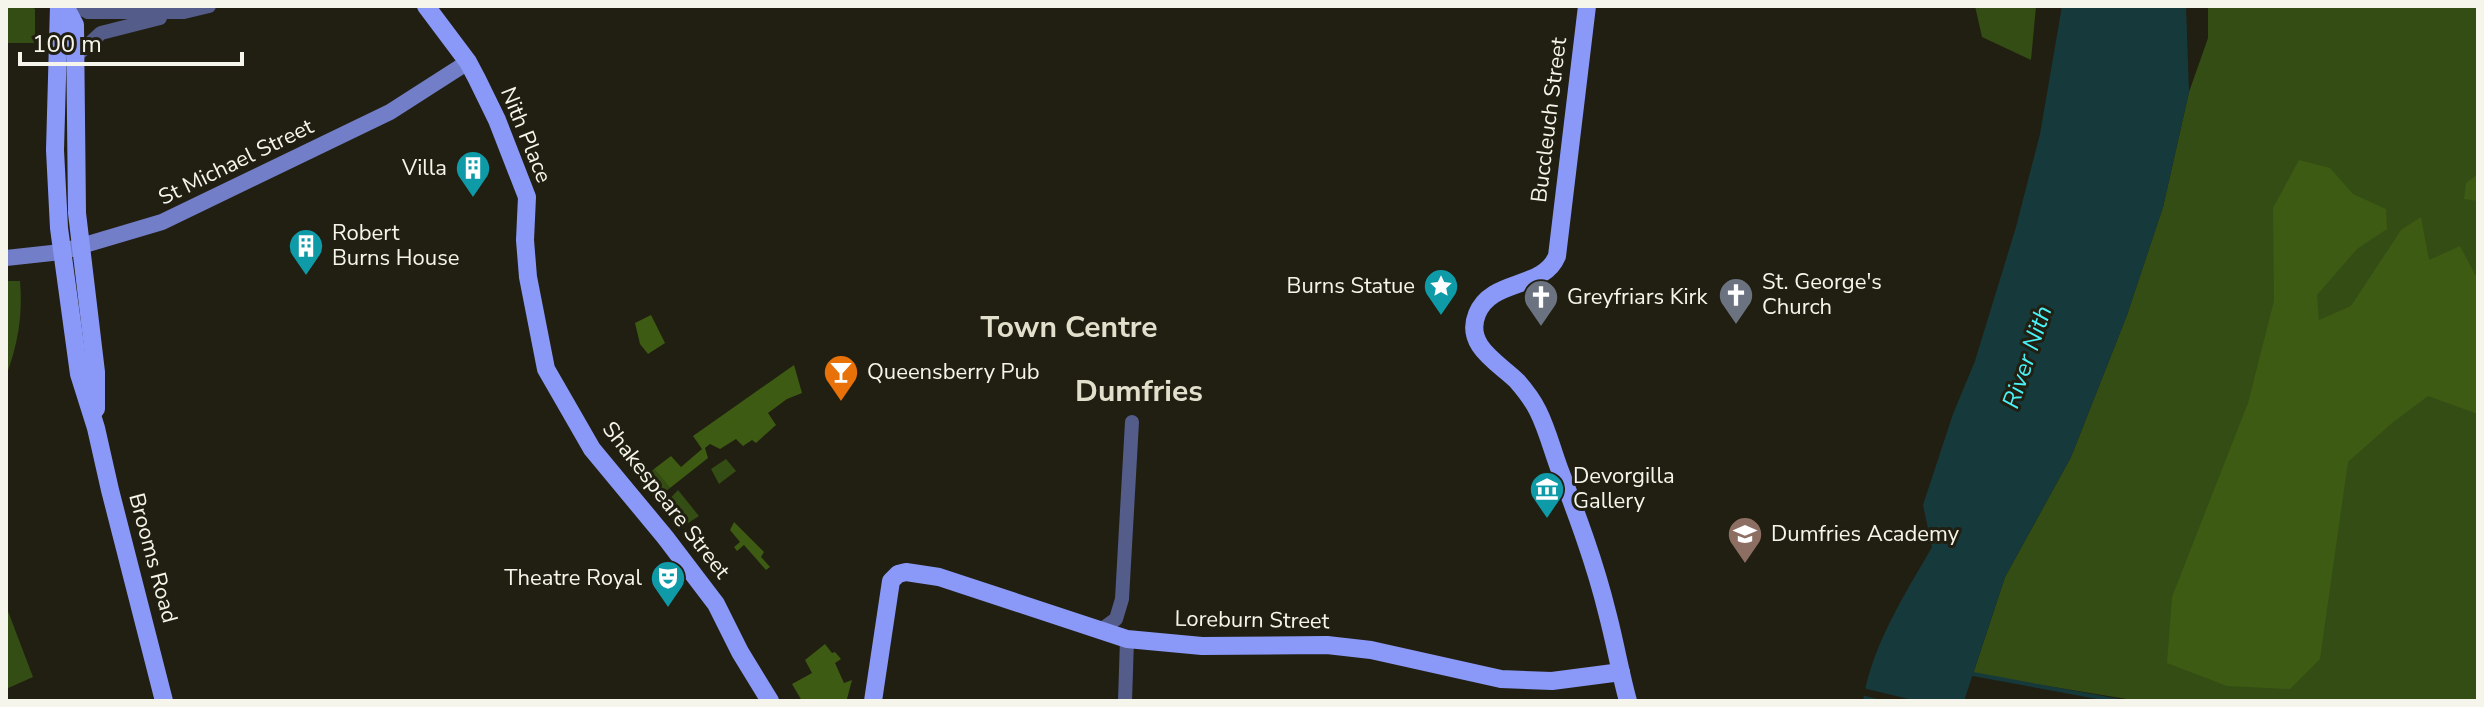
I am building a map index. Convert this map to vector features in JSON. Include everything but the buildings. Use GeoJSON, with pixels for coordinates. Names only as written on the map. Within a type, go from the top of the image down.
{"type":"FeatureCollection","features":[{"type":"Feature","properties":{"kind":"main road","name":"Brooms Road"},"geometry":{"type":"LineString","coordinates":[[59,6],[55,150],[61,252],[79,374],[96,428],[164,701]]}},
{"type":"Feature","properties":{"kind":"main road","name":"Brooms Road"},"geometry":{"type":"LineString","coordinates":[[65,6],[75,25],[77,213],[96,372],[96,428]]}},
{"type":"Feature","properties":{"kind":"main road","name":"Buccleuch Street"},"geometry":{"type":"LineString","coordinates":[[1587,6],[1559,239],[1552,267],[1495,292],[1485,300],[1476,315],[1475,331],[1485,355],[1518,382],[1537,410],[1580,519],[1607,610],[1621,672]]}},
{"type":"Feature","properties":{"kind":"main road","name":"Nith Place"},"geometry":{"type":"LineString","coordinates":[[429,8],[468,62],[497,120],[527,197],[525,240],[528,277]]}},
{"type":"Feature","properties":{"kind":"main road","name":"St Michael Street"},"geometry":{"type":"LineString","coordinates":[[6,258],[61,252],[162,222],[390,112],[468,62]]}},
{"type":"Feature","properties":{"kind":"main road","name":"Shakespeare Street"},"geometry":{"type":"LineString","coordinates":[[528,277],[546,369],[592,449],[716,604],[770,701]]}},
{"type":"Feature","properties":{"kind":"main road","name":"Loreburn Street"},"geometry":{"type":"LineString","coordinates":[[873,701],[891,581],[898,574],[906,572],[939,577],[1127,639],[1202,646],[1327,645],[1371,650],[1501,679],[1552,681],[1621,672]]}},
{"type":"Feature","properties":{"kind":"main road"},"geometry":{"type":"LineString","coordinates":[[1621,672],[1628,701]]}},
{"type":"Feature","properties":{"kind":"street"},"geometry":{"type":"LineString","coordinates":[[77,6],[88,12],[184,12]]}},
{"type":"Feature","properties":{"kind":"street"},"geometry":{"type":"LineString","coordinates":[[76,56],[101,33],[209,6]]}},
{"type":"Feature","properties":{"kind":"street"},"geometry":{"type":"LineString","coordinates":[[1101,630],[1116,619],[1122,599],[1132,422]]}},
{"type":"Feature","properties":{"kind":"street"},"geometry":{"type":"LineString","coordinates":[[1125,701],[1127,639]]}},
{"type":"Feature","properties":{"kind":"green space"},"geometry":{"type":"Polygon","coordinates":[[[6,6],[31,6],[35,9],[35,43],[6,43],[6,6]]]}},
{"type":"Feature","properties":{"kind":"green space"},"geometry":{"type":"Polygon","coordinates":[[[1975,6],[2036,6],[2031,60],[1982,37],[1975,6]]]}},
{"type":"Feature","properties":{"kind":"green space"},"geometry":{"type":"Polygon","coordinates":[[[2208,6],[2478,6],[2478,701],[2139,701],[1973,674],[2005,577],[2071,457],[2127,315],[2163,207],[2189,92],[2208,38],[2208,6]]]}},
{"type":"Feature","properties":{"kind":"green space"},"geometry":{"type":"Polygon","coordinates":[[[2299,160],[2330,168],[2353,194],[2386,209],[2387,229],[2357,249],[2317,295],[2319,320],[2351,306],[2401,230],[2421,217],[2429,260],[2460,246],[2478,280],[2478,414],[2428,396],[2348,462],[2320,659],[2290,689],[2227,686],[2167,663],[2172,597],[2248,403],[2274,301],[2273,208],[2299,160]]]}},
{"type":"Feature","properties":{"kind":"green space"},"geometry":{"type":"Polygon","coordinates":[[[2478,174],[2478,201],[2464,199],[2466,183],[2478,174]]]}},
{"type":"Feature","properties":{"kind":"green space"},"geometry":{"type":"Polygon","coordinates":[[[6,281],[20,281],[21,306],[14,352],[6,376],[6,281]]]}},
{"type":"Feature","properties":{"kind":"green space"},"geometry":{"type":"Polygon","coordinates":[[[651,315],[665,343],[648,354],[640,344],[635,323],[651,315]]]}},
{"type":"Feature","properties":{"kind":"green space"},"geometry":{"type":"Polygon","coordinates":[[[794,365],[802,393],[787,399],[768,413],[776,425],[756,443],[752,440],[743,446],[736,439],[720,449],[710,444],[705,448],[708,458],[670,488],[654,469],[671,456],[681,467],[702,449],[693,436],[794,365]]]}},
{"type":"Feature","properties":{"kind":"green space"},"geometry":{"type":"Polygon","coordinates":[[[726,459],[736,471],[719,484],[711,469],[726,459]]]}},
{"type":"Feature","properties":{"kind":"green space"},"geometry":{"type":"Polygon","coordinates":[[[654,469],[670,488],[656,499],[640,481],[654,469]]]}},
{"type":"Feature","properties":{"kind":"green space"},"geometry":{"type":"Polygon","coordinates":[[[678,490],[699,516],[685,525],[662,507],[678,490]]]}},
{"type":"Feature","properties":{"kind":"green space"},"geometry":{"type":"Polygon","coordinates":[[[734,522],[764,552],[761,557],[770,567],[766,570],[744,545],[737,551],[734,547],[740,542],[730,530],[734,522]]]}},
{"type":"Feature","properties":{"kind":"green space"},"geometry":{"type":"Polygon","coordinates":[[[6,606],[33,677],[6,689],[6,606]]]}},
{"type":"Feature","properties":{"kind":"green space"},"geometry":{"type":"Polygon","coordinates":[[[825,644],[841,659],[835,663],[844,683],[852,680],[847,699],[802,701],[792,684],[812,673],[805,660],[825,644]]]}},
{"type":"Feature","properties":{"kind":"water","name":"River Nith"},"geometry":{"type":"Polygon","coordinates":[[[2062,6],[2186,6],[2189,92],[2163,207],[2127,315],[2071,457],[2005,577],[1964,701],[1863,701],[1881,641],[1932,547],[1923,505],[1953,414],[1975,361],[2016,227],[2040,134],[2062,6]]]}},
{"type":"Feature","properties":{"kind":"pier"},"geometry":{"type":"Polygon","coordinates":[[[1863,688],[1917,701],[1886,701],[1861,695],[1863,688]]]}},
{"type":"Feature","properties":{"kind":"waterway"},"geometry":{"type":"LineString","coordinates":[[1973,674],[2119,701]]}},
{"type":"Feature","properties":{"kind":"place","name":"Villa"},"geometry":{"type":"Point","coordinates":[473,199]}},
{"type":"Feature","properties":{"kind":"place","name":"Robert Burns House"},"geometry":{"type":"Point","coordinates":[306,277]}},
{"type":"Feature","properties":{"kind":"place","name":"Burns Statue"},"geometry":{"type":"Point","coordinates":[1441,317]}},
{"type":"Feature","properties":{"kind":"place","name":"St. George's Church"},"geometry":{"type":"Point","coordinates":[1736,326]}},
{"type":"Feature","properties":{"kind":"place","name":"Greyfriars Kirk"},"geometry":{"type":"Point","coordinates":[1541,328]}},
{"type":"Feature","properties":{"kind":"place","name":"Queensberry Pub"},"geometry":{"type":"Point","coordinates":[841,403]}},
{"type":"Feature","properties":{"kind":"place","name":"Devorgilla Gallery"},"geometry":{"type":"Point","coordinates":[1547,520]}},
{"type":"Feature","properties":{"kind":"place","name":"Dumfries Academy"},"geometry":{"type":"Point","coordinates":[1745,565]}},
{"type":"Feature","properties":{"kind":"place","name":"Theatre Royal"},"geometry":{"type":"Point","coordinates":[668,609]}},
{"type":"Feature","properties":{"kind":"district","name":"Town Centre"},"geometry":{"type":"Point","coordinates":[1069,327]}},
{"type":"Feature","properties":{"kind":"district","name":"Dumfries"},"geometry":{"type":"Point","coordinates":[1139,391]}}]}
